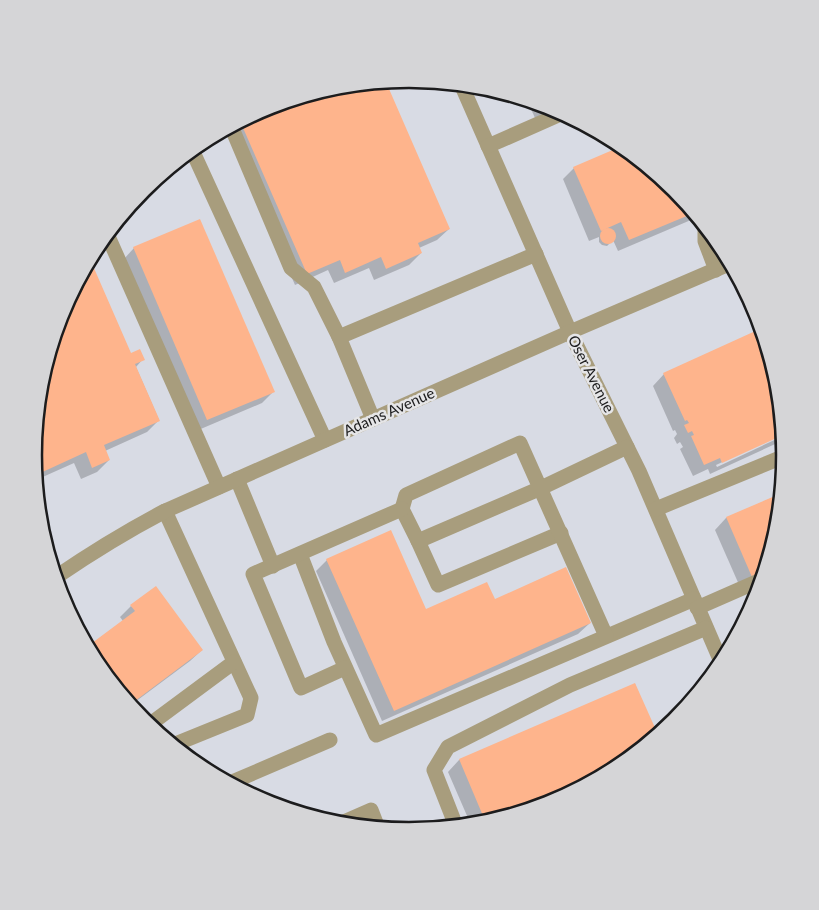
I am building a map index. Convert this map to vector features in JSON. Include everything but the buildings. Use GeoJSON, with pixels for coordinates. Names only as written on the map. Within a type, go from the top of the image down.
{"type":"FeatureCollection","features":[{"type":"Feature","properties":{"kind":"street","name":"Oser Avenue"},"geometry":{"type":"LineString","coordinates":[[465,92],[570,332],[639,470],[718,654]]}},
{"type":"Feature","properties":{"kind":"street"},"geometry":{"type":"LineString","coordinates":[[488,146],[553,117]]}},
{"type":"Feature","properties":{"kind":"street"},"geometry":{"type":"LineString","coordinates":[[234,133],[291,268],[314,287],[339,337],[373,419]]}},
{"type":"Feature","properties":{"kind":"street"},"geometry":{"type":"LineString","coordinates":[[195,157],[325,440]]}},
{"type":"Feature","properties":{"kind":"street"},"geometry":{"type":"LineString","coordinates":[[705,237],[716,270]]}},
{"type":"Feature","properties":{"kind":"street"},"geometry":{"type":"LineString","coordinates":[[111,242],[219,487]]}},
{"type":"Feature","properties":{"kind":"street"},"geometry":{"type":"LineString","coordinates":[[339,337],[536,254]]}},
{"type":"Feature","properties":{"kind":"street","name":"Adams Avenue"},"geometry":{"type":"LineString","coordinates":[[61,570],[165,511],[570,332],[724,267]]}},
{"type":"Feature","properties":{"kind":"street"},"geometry":{"type":"LineString","coordinates":[[561,534],[438,585],[402,510],[406,495],[520,443],[541,488],[606,636]]}},
{"type":"Feature","properties":{"kind":"street"},"geometry":{"type":"LineString","coordinates":[[418,542],[541,488],[627,447]]}},
{"type":"Feature","properties":{"kind":"street"},"geometry":{"type":"LineString","coordinates":[[656,509],[776,460]]}},
{"type":"Feature","properties":{"kind":"street"},"geometry":{"type":"LineString","coordinates":[[237,479],[273,566]]}},
{"type":"Feature","properties":{"kind":"street"},"geometry":{"type":"LineString","coordinates":[[345,668],[301,688],[253,574],[402,510]]}},
{"type":"Feature","properties":{"kind":"street"},"geometry":{"type":"LineString","coordinates":[[165,511],[250,698],[246,715],[180,741]]}},
{"type":"Feature","properties":{"kind":"street"},"geometry":{"type":"LineString","coordinates":[[300,554],[334,642],[376,735],[606,636],[754,582]]}},
{"type":"Feature","properties":{"kind":"street"},"geometry":{"type":"LineString","coordinates":[[453,819],[434,770],[448,746],[570,685],[706,628]]}},
{"type":"Feature","properties":{"kind":"street"},"geometry":{"type":"LineString","coordinates":[[156,720],[234,662]]}},
{"type":"Feature","properties":{"kind":"street"},"geometry":{"type":"LineString","coordinates":[[238,779],[330,740]]}},
{"type":"Feature","properties":{"kind":"street"},"geometry":{"type":"LineString","coordinates":[[354,818],[371,810],[375,820]]}},
{"type":"Feature","properties":{"kind":"shaded area"},"geometry":{"type":"Polygon","coordinates":[[[410,88],[457,91],[527,107],[593,137],[633,164],[651,179],[669,195],[701,232],[715,251],[739,293],[749,315],[764,360],[776,431],[776,479],[773,503],[764,550],[757,573],[739,617],[727,639],[715,659],[685,697],[669,715],[633,746],[593,773],[572,784],[527,803],[481,815],[434,821],[410,822],[362,819],[292,803],[226,773],[186,746],[168,731],[150,715],[118,678],[104,659],[80,617],[70,595],[55,550],[43,479],[43,431],[46,407],[55,360],[62,337],[80,293],[92,271],[104,251],[134,213],[150,195],[186,164],[226,137],[247,126],[292,107],[338,95],[385,89],[410,88]]]}}]}
